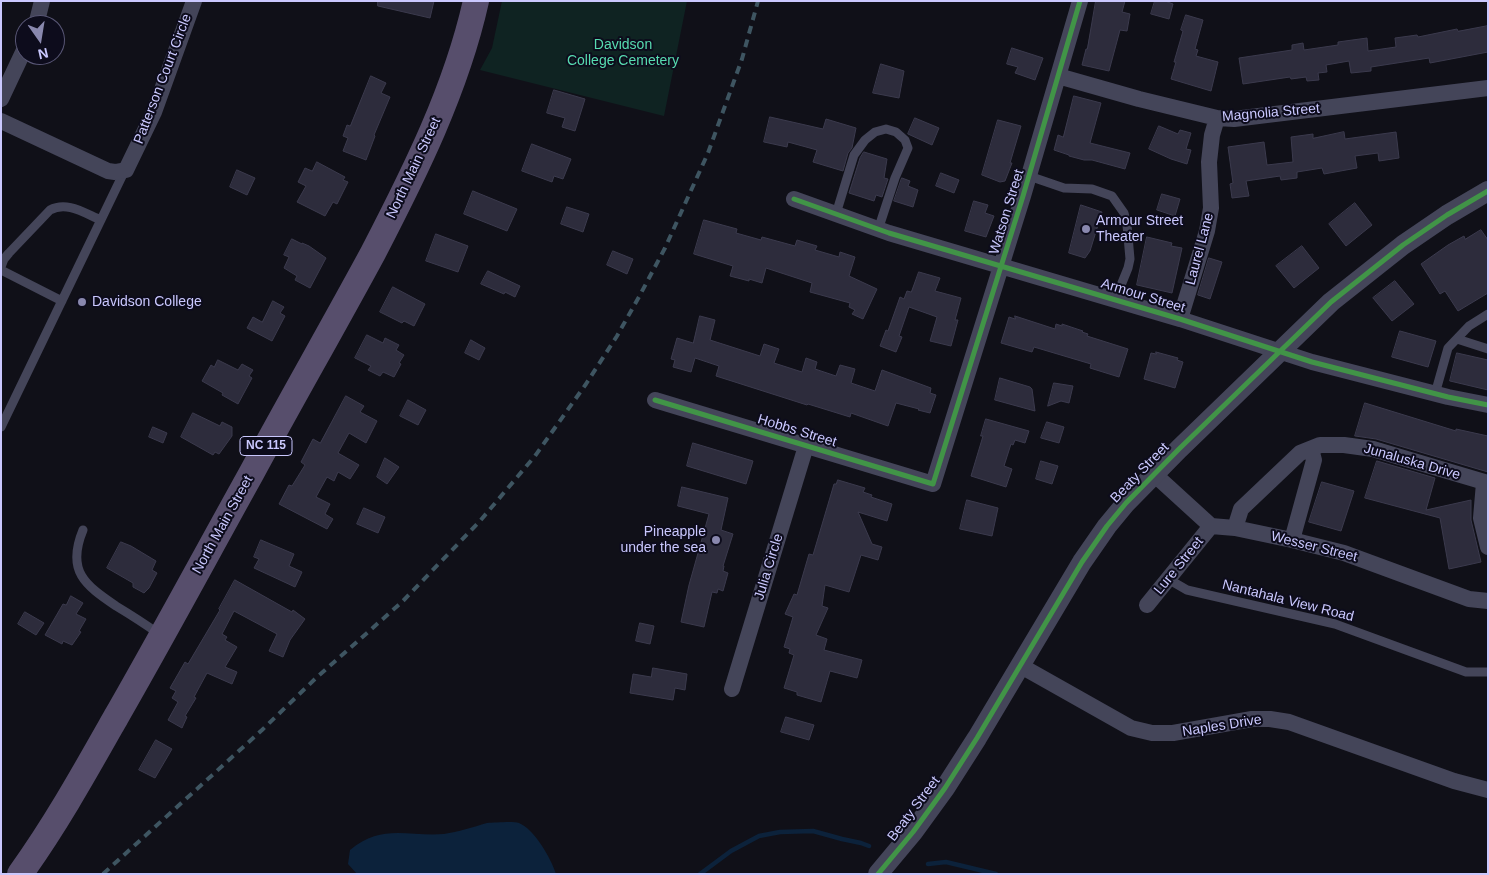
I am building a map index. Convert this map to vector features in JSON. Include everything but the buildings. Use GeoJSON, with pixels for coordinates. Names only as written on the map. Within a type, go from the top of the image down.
{"type":"FeatureCollection","features":[{"type":"Feature","properties":{"kind":"main road","name":"North Main Street"},"geometry":{"type":"LineString","coordinates":[[20,874],[36,853],[82,776],[162,635],[340,314],[398,204],[442,110],[456,71],[476,1]]}},
{"type":"Feature","properties":{"kind":"street"},"geometry":{"type":"LineString","coordinates":[[38,15],[42,1]]}},
{"type":"Feature","properties":{"kind":"street","name":"Patterson Court Circle"},"geometry":{"type":"LineString","coordinates":[[126,170],[154,112],[194,1]]}},
{"type":"Feature","properties":{"kind":"street","name":"Watson Street"},"geometry":{"type":"LineString","coordinates":[[934,484],[1002,266],[1080,1]]}},
{"type":"Feature","properties":{"kind":"street"},"geometry":{"type":"LineString","coordinates":[[1,99],[17,65]]}},
{"type":"Feature","properties":{"kind":"street","name":"Magnolia Street"},"geometry":{"type":"LineString","coordinates":[[1058,76],[1139,99],[1217,118],[1234,119],[1488,88]]}},
{"type":"Feature","properties":{"kind":"street","name":"Laurel Lane"},"geometry":{"type":"LineString","coordinates":[[1180,319],[1210,216],[1209,162],[1212,135],[1217,118]]}},
{"type":"Feature","properties":{"kind":"street"},"geometry":{"type":"LineString","coordinates":[[1,121],[108,171],[126,170]]}},
{"type":"Feature","properties":{"kind":"street","name":"Beaty Street"},"geometry":{"type":"LineString","coordinates":[[878,874],[944,788],[977,738],[1082,562],[1126,503],[1331,302],[1403,245],[1447,214],[1488,191]]}},
{"type":"Feature","properties":{"kind":"street","name":"Armour Street"},"geometry":{"type":"LineString","coordinates":[[794,199],[878,230],[1180,319],[1330,367],[1488,405]]}},
{"type":"Feature","properties":{"kind":"street","name":"Hobbs Street"},"geometry":{"type":"LineString","coordinates":[[655,400],[934,484]]}},
{"type":"Feature","properties":{"kind":"street","name":"Junaluska Drive"},"geometry":{"type":"LineString","coordinates":[[1310,449],[1320,445],[1344,445],[1373,449],[1486,483]]}},
{"type":"Feature","properties":{"kind":"street","name":"Julia Circle"},"geometry":{"type":"LineString","coordinates":[[732,689],[806,446]]}},
{"type":"Feature","properties":{"kind":"street"},"geometry":{"type":"LineString","coordinates":[[1235,528],[1241,509],[1300,453],[1310,449],[1314,460],[1292,540]]}},
{"type":"Feature","properties":{"kind":"street"},"geometry":{"type":"LineString","coordinates":[[1154,474],[1211,526]]}},
{"type":"Feature","properties":{"kind":"street"},"geometry":{"type":"LineString","coordinates":[[1486,483],[1481,518],[1488,547]]}},
{"type":"Feature","properties":{"kind":"street","name":"Wesser Street"},"geometry":{"type":"LineString","coordinates":[[1211,526],[1235,528],[1344,553],[1469,599],[1488,601]]}},
{"type":"Feature","properties":{"kind":"street","name":"Lure Street"},"geometry":{"type":"LineString","coordinates":[[1148,605],[1211,526]]}},
{"type":"Feature","properties":{"kind":"street","name":"Naples Drive"},"geometry":{"type":"LineString","coordinates":[[1020,666],[1131,728],[1152,733],[1174,733],[1252,719],[1289,722],[1454,781],[1488,790]]}},
{"type":"Feature","properties":{"kind":"lane"},"geometry":{"type":"LineString","coordinates":[[836,214],[854,155],[865,140],[875,132],[886,129],[896,132],[905,140],[908,148],[895,178],[878,230]]}},
{"type":"Feature","properties":{"kind":"lane"},"geometry":{"type":"LineString","coordinates":[[1,426],[126,170]]}},
{"type":"Feature","properties":{"kind":"lane"},"geometry":{"type":"LineString","coordinates":[[1029,176],[1064,188],[1092,189],[1112,196],[1124,213],[1130,259],[1115,300]]}},
{"type":"Feature","properties":{"kind":"lane"},"geometry":{"type":"LineString","coordinates":[[62,301],[1,269],[4,259],[56,206],[74,208],[101,220]]}},
{"type":"Feature","properties":{"kind":"lane"},"geometry":{"type":"LineString","coordinates":[[1436,394],[1448,348],[1469,326],[1488,314]]}},
{"type":"Feature","properties":{"kind":"lane"},"geometry":{"type":"LineString","coordinates":[[1457,339],[1488,349]]}},
{"type":"Feature","properties":{"kind":"lane"},"geometry":{"type":"LineString","coordinates":[[83,530],[76,554],[80,573],[86,582],[96,593],[162,635]]}},
{"type":"Feature","properties":{"kind":"lane","name":"Nantahala View Road"},"geometry":{"type":"LineString","coordinates":[[1168,579],[1187,590],[1335,624],[1466,672],[1488,672]]}},
{"type":"Feature","properties":{"kind":"green space","name":"Davidson College Cemetery"},"geometry":{"type":"Polygon","coordinates":[[[502,1],[687,1],[664,116],[480,70],[492,48],[502,1]]]}},
{"type":"Feature","properties":{"kind":"water"},"geometry":{"type":"Polygon","coordinates":[[[516,822],[525,826],[541,845],[556,874],[357,874],[348,864],[350,850],[373,837],[396,833],[444,834],[487,823],[516,822]]]}},
{"type":"Feature","properties":{"kind":"waterway"},"geometry":{"type":"LineString","coordinates":[[700,874],[731,851],[759,836],[780,832],[813,831],[869,846]]}},
{"type":"Feature","properties":{"kind":"waterway"},"geometry":{"type":"LineString","coordinates":[[928,864],[946,862],[996,874]]}},
{"type":"Feature","properties":{"kind":"railway"},"geometry":{"type":"LineString","coordinates":[[103,874],[262,730],[316,678],[402,602],[480,521],[535,456],[617,336],[665,248],[708,153],[742,59],[758,1]]}},
{"type":"Feature","properties":{"kind":"cycle path"},"geometry":{"type":"LineString","coordinates":[[655,400],[933,484],[1023,196],[1080,1]]}},
{"type":"Feature","properties":{"kind":"cycle path"},"geometry":{"type":"LineString","coordinates":[[878,874],[913,832],[945,788],[1082,562],[1126,503],[1331,302],[1403,245],[1447,215],[1488,191]]}},
{"type":"Feature","properties":{"kind":"cycle path"},"geometry":{"type":"LineString","coordinates":[[794,199],[889,233],[1180,319],[1312,362],[1448,397],[1488,405]]}},
{"type":"Feature","properties":{"kind":"place","name":"Armour Street Theater"},"geometry":{"type":"Point","coordinates":[1086,229]}},
{"type":"Feature","properties":{"kind":"place","name":"Davidson College"},"geometry":{"type":"Point","coordinates":[82,302]}},
{"type":"Feature","properties":{"kind":"place","name":"Pineapple under the sea"},"geometry":{"type":"Point","coordinates":[716,540]}}]}
